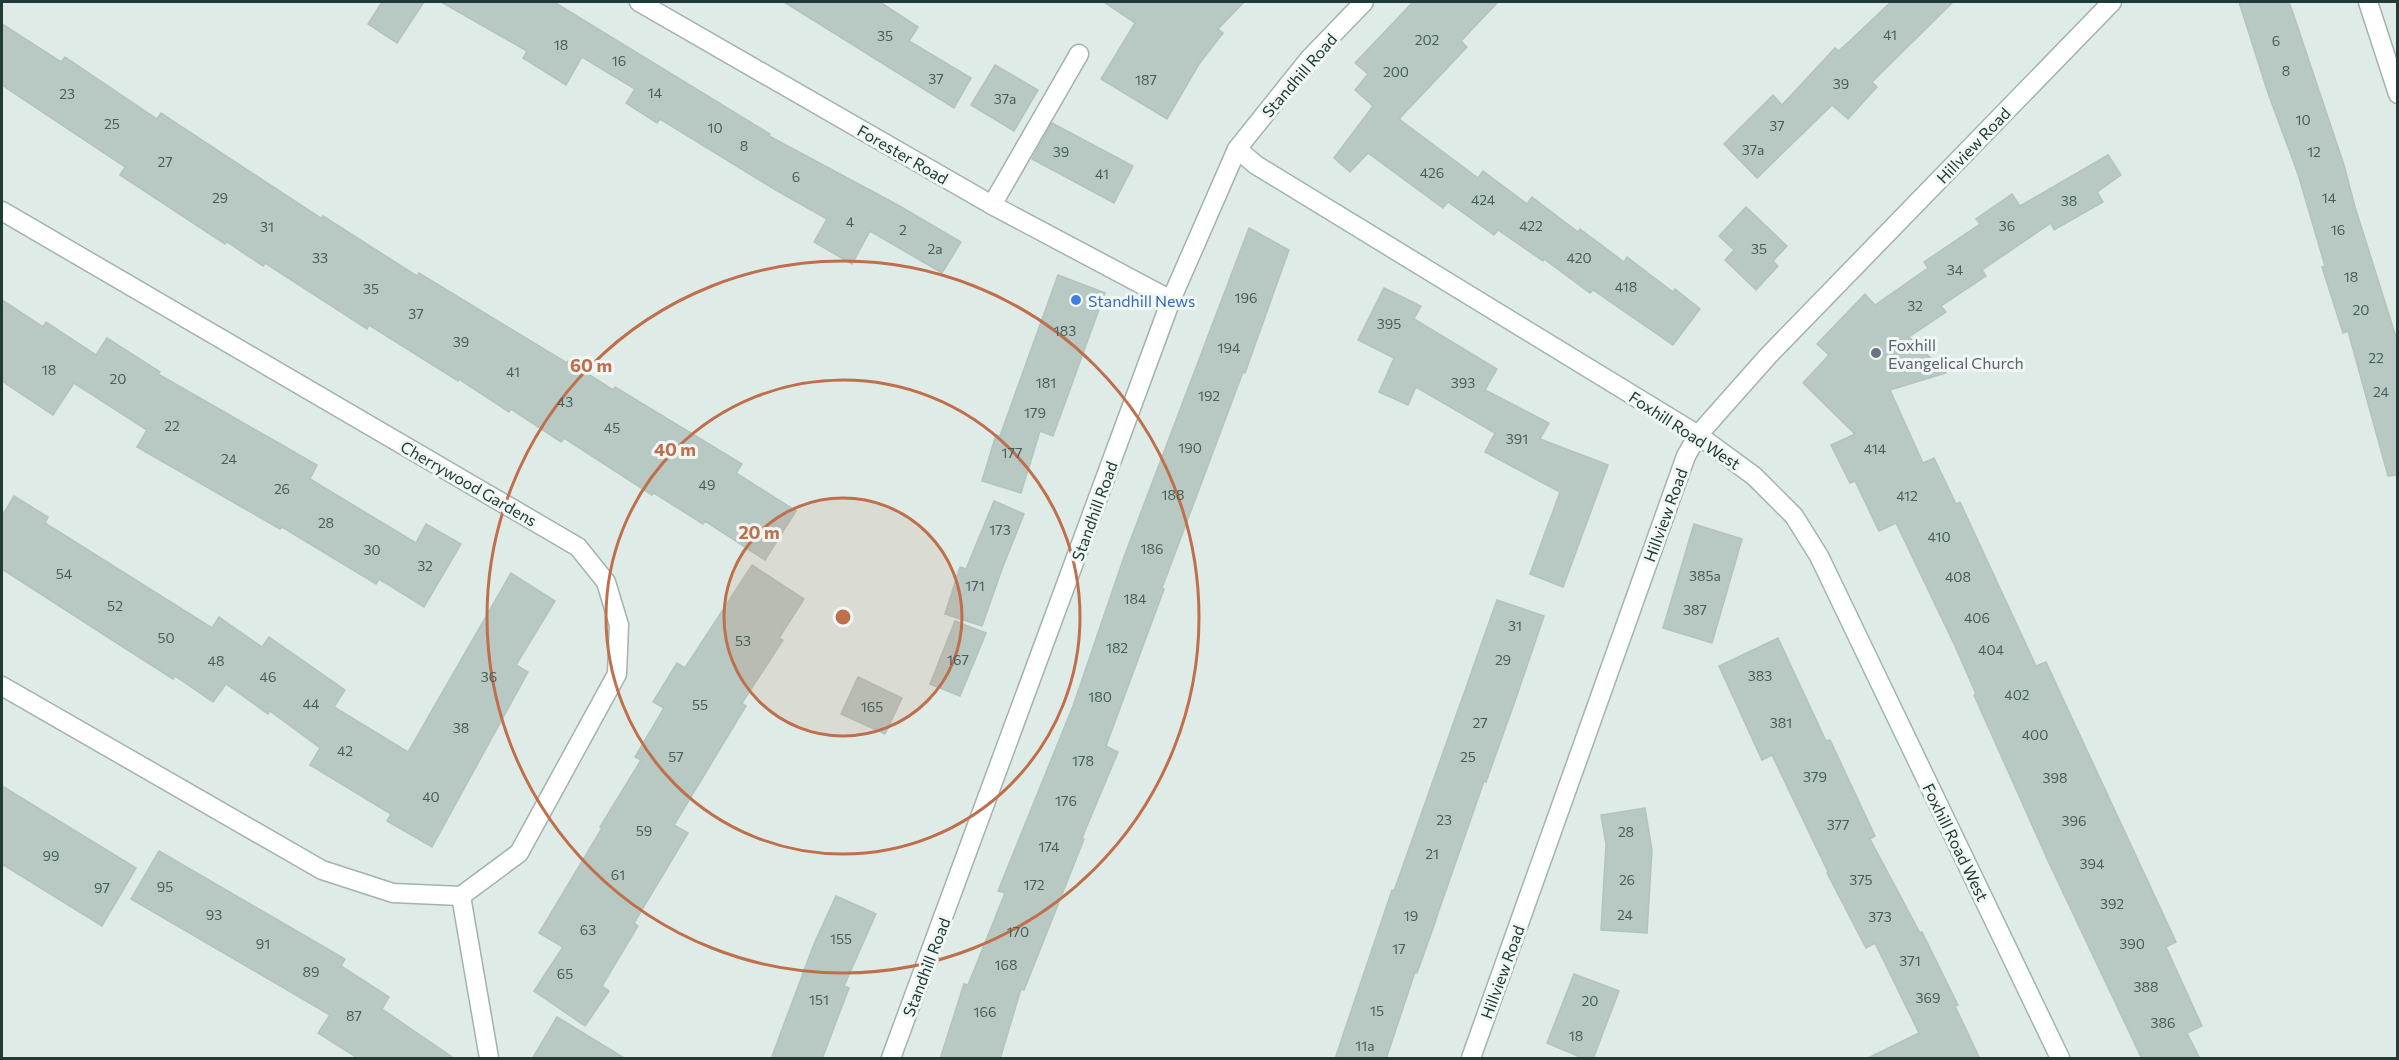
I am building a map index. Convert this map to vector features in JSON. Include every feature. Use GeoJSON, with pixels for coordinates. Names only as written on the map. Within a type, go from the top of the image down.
{"type":"FeatureCollection","features":[{"type":"Feature","properties":{"kind":"street","name":"Forester Road"},"geometry":{"type":"LineString","coordinates":[[639,2],[992,205],[1171,300]]}},
{"type":"Feature","properties":{"kind":"street","name":"Standhill Road"},"geometry":{"type":"LineString","coordinates":[[891,1059],[1171,300],[1238,149],[1309,60],[1364,2]]}},
{"type":"Feature","properties":{"kind":"street","name":"Hillview Road"},"geometry":{"type":"LineString","coordinates":[[1471,1059],[1686,456],[1698,435],[1768,356],[2112,2]]}},
{"type":"Feature","properties":{"kind":"street"},"geometry":{"type":"LineString","coordinates":[[2368,2],[2397,94]]}},
{"type":"Feature","properties":{"kind":"street"},"geometry":{"type":"LineString","coordinates":[[992,205],[1078,54]]}},
{"type":"Feature","properties":{"kind":"street","name":"Foxhill Road West"},"geometry":{"type":"LineString","coordinates":[[1238,149],[1256,165],[1698,435],[1755,476],[1794,516],[1819,556],[2060,1059]]}},
{"type":"Feature","properties":{"kind":"street","name":"Cherrywood Gardens"},"geometry":{"type":"LineString","coordinates":[[2,211],[578,547],[606,582],[619,625],[617,674],[519,853],[461,896]]}},
{"type":"Feature","properties":{"kind":"street"},"geometry":{"type":"LineString","coordinates":[[2,686],[322,870],[393,893],[461,896],[489,1059]]}},
{"type":"Feature","properties":{"kind":"building"},"geometry":{"type":"Polygon","coordinates":[[[382,2],[424,2],[397,43],[368,24],[382,2]]]}},
{"type":"Feature","properties":{"kind":"building"},"geometry":{"type":"Polygon","coordinates":[[[441,2],[554,2],[770,134],[769,136],[896,204],[961,242],[942,273],[870,231],[852,264],[814,242],[827,219],[660,119],[657,123],[626,103],[635,89],[582,57],[566,85],[523,58],[527,51],[441,2]]]}},
{"type":"Feature","properties":{"kind":"building"},"geometry":{"type":"Polygon","coordinates":[[[784,2],[880,2],[918,27],[909,41],[971,78],[954,108],[784,2]]]}},
{"type":"Feature","properties":{"kind":"building"},"geometry":{"type":"Polygon","coordinates":[[[1104,2],[1244,2],[1218,29],[1223,33],[1199,64],[1167,119],[1101,79],[1135,23],[1104,2]]]}},
{"type":"Feature","properties":{"kind":"building"},"geometry":{"type":"Polygon","coordinates":[[[1413,2],[1498,2],[1461,41],[1467,47],[1399,119],[1478,178],[1483,171],[1527,204],[1532,197],[1578,232],[1580,229],[1624,262],[1627,257],[1673,292],[1675,289],[1700,309],[1673,345],[1593,290],[1590,293],[1544,259],[1543,261],[1498,230],[1494,235],[1448,202],[1443,208],[1368,153],[1350,172],[1334,158],[1373,106],[1355,90],[1368,74],[1355,63],[1413,2]]]}},
{"type":"Feature","properties":{"kind":"building"},"geometry":{"type":"Polygon","coordinates":[[[1891,2],[1953,2],[1872,82],[1877,87],[1848,119],[1832,105],[1757,178],[1724,144],[1773,95],[1782,105],[1835,48],[1839,51],[1891,2]]]}},
{"type":"Feature","properties":{"kind":"building"},"geometry":{"type":"Polygon","coordinates":[[[2239,2],[2289,2],[2344,165],[2397,340],[2397,475],[2388,476],[2348,331],[2343,333],[2322,267],[2325,266],[2298,174],[2268,93],[2239,2]]]}},
{"type":"Feature","properties":{"kind":"building"},"geometry":{"type":"Polygon","coordinates":[[[2,24],[61,62],[65,57],[157,119],[161,113],[322,219],[323,216],[417,276],[419,273],[567,363],[568,361],[613,390],[615,387],[742,464],[736,473],[796,511],[765,560],[705,521],[703,524],[654,493],[652,495],[564,438],[561,442],[511,409],[509,412],[369,325],[367,329],[265,263],[263,266],[227,242],[225,244],[120,175],[125,167],[2,85],[2,24]]]}},
{"type":"Feature","properties":{"kind":"building"},"geometry":{"type":"Polygon","coordinates":[[[995,65],[1038,90],[1014,131],[971,105],[995,65]]]}},
{"type":"Feature","properties":{"kind":"building"},"geometry":{"type":"Polygon","coordinates":[[[1052,123],[1133,166],[1114,203],[1032,159],[1052,123]]]}},
{"type":"Feature","properties":{"kind":"building"},"geometry":{"type":"Polygon","coordinates":[[[2108,155],[2121,175],[2097,192],[2103,202],[2054,230],[2051,223],[1982,270],[1986,276],[1941,306],[1946,312],[1909,337],[1946,373],[1890,390],[1923,463],[1934,458],[1956,504],[1960,502],[2036,666],[2046,662],[2176,942],[2166,947],[2202,1026],[2187,1033],[2200,1059],[2142,1059],[2049,863],[1974,695],[1976,694],[1955,646],[1896,523],[1879,531],[1855,481],[1850,483],[1831,445],[1855,434],[1803,383],[1829,355],[1817,344],[1865,294],[1875,305],[1928,268],[1924,262],[1980,224],[1976,219],[2012,194],[2020,206],[2108,155]]]}},
{"type":"Feature","properties":{"kind":"building"},"geometry":{"type":"Polygon","coordinates":[[[1746,207],[1787,246],[1773,261],[1778,266],[1756,290],[1725,260],[1734,250],[1719,236],[1746,207]]]}},
{"type":"Feature","properties":{"kind":"building"},"geometry":{"type":"Polygon","coordinates":[[[1249,228],[1289,250],[1245,373],[1243,372],[1162,588],[1164,589],[1106,746],[1118,752],[1082,838],[1084,839],[1024,990],[1021,989],[1000,1059],[940,1059],[964,984],[968,985],[1005,893],[998,891],[1073,706],[1124,557],[1249,228]]]}},
{"type":"Feature","properties":{"kind":"building"},"geometry":{"type":"Polygon","coordinates":[[[1058,275],[1105,293],[1053,436],[1040,431],[1021,493],[982,481],[996,435],[1000,436],[1058,275]]]}},
{"type":"Feature","properties":{"kind":"building"},"geometry":{"type":"Polygon","coordinates":[[[1384,288],[1421,306],[1414,319],[1497,369],[1485,390],[1549,423],[1540,439],[1608,465],[1563,587],[1530,574],[1560,492],[1485,452],[1495,433],[1416,387],[1408,405],[1379,392],[1394,358],[1358,340],[1384,288]]]}},
{"type":"Feature","properties":{"kind":"building"},"geometry":{"type":"Polygon","coordinates":[[[2,300],[43,327],[46,322],[96,355],[107,338],[160,372],[158,374],[317,465],[310,479],[416,543],[426,524],[461,544],[424,607],[379,579],[376,584],[282,527],[280,529],[137,447],[147,430],[74,383],[53,415],[2,381],[2,300]]]}},
{"type":"Feature","properties":{"kind":"building"},"geometry":{"type":"Polygon","coordinates":[[[14,496],[48,517],[45,523],[212,628],[219,617],[262,647],[269,637],[345,690],[334,707],[408,752],[511,573],[555,601],[516,665],[528,672],[432,847],[387,821],[391,814],[310,765],[320,748],[270,711],[268,714],[226,684],[213,702],[175,676],[173,679],[2,569],[2,516],[14,496]]]}},
{"type":"Feature","properties":{"kind":"building"},"geometry":{"type":"Polygon","coordinates":[[[994,501],[1024,514],[982,626],[945,614],[960,567],[966,569],[994,501]]]}},
{"type":"Feature","properties":{"kind":"building"},"geometry":{"type":"Polygon","coordinates":[[[1694,524],[1742,539],[1712,643],[1663,628],[1694,524]]]}},
{"type":"Feature","properties":{"kind":"building"},"geometry":{"type":"Polygon","coordinates":[[[752,565],[804,599],[779,638],[783,640],[742,703],[746,706],[674,825],[688,833],[634,923],[638,926],[602,986],[609,991],[585,1026],[534,991],[563,947],[539,933],[641,760],[635,757],[664,708],[653,702],[677,663],[685,668],[752,565]]]}},
{"type":"Feature","properties":{"kind":"building"},"geometry":{"type":"Polygon","coordinates":[[[1497,600],[1544,616],[1515,701],[1486,782],[1484,781],[1436,919],[1434,919],[1436,920],[1417,973],[1415,972],[1386,1059],[1335,1059],[1392,890],[1394,891],[1497,600]]]}},
{"type":"Feature","properties":{"kind":"building"},"geometry":{"type":"Polygon","coordinates":[[[955,621],[986,633],[960,696],[930,684],[955,621]]]}},
{"type":"Feature","properties":{"kind":"building"},"geometry":{"type":"Polygon","coordinates":[[[1778,638],[1826,741],[1830,740],[1875,836],[1870,839],[1920,933],[1922,932],[1958,1005],[1955,1006],[1980,1059],[1866,1059],[1919,1033],[1875,943],[1866,948],[1827,873],[1772,755],[1762,760],[1719,666],[1778,638]]]}},
{"type":"Feature","properties":{"kind":"building"},"geometry":{"type":"Polygon","coordinates":[[[858,677],[902,698],[885,734],[841,714],[858,677]]]}},
{"type":"Feature","properties":{"kind":"building"},"geometry":{"type":"Polygon","coordinates":[[[2,786],[136,868],[102,926],[2,864],[2,786]]]}},
{"type":"Feature","properties":{"kind":"building"},"geometry":{"type":"Polygon","coordinates":[[[1645,808],[1652,850],[1647,933],[1601,930],[1606,844],[1601,815],[1645,808]]]}},
{"type":"Feature","properties":{"kind":"building"},"geometry":{"type":"Polygon","coordinates":[[[159,851],[345,959],[341,966],[389,997],[382,1009],[455,1059],[359,1059],[318,1033],[330,1015],[131,899],[159,851]]]}},
{"type":"Feature","properties":{"kind":"building"},"geometry":{"type":"Polygon","coordinates":[[[836,896],[876,914],[844,986],[849,988],[822,1059],[771,1059],[814,944],[836,896]]]}},
{"type":"Feature","properties":{"kind":"building"},"geometry":{"type":"Polygon","coordinates":[[[1574,974],[1619,991],[1593,1059],[1585,1059],[1547,1043],[1574,974]]]}},
{"type":"Feature","properties":{"kind":"building"},"geometry":{"type":"Polygon","coordinates":[[[557,1017],[626,1059],[532,1059],[557,1017]]]}},
{"type":"Feature","properties":{"kind":"place","name":"Standhill News"},"geometry":{"type":"Point","coordinates":[1076,300]}},
{"type":"Feature","properties":{"kind":"place","name":"Foxhill Evangelical Church"},"geometry":{"type":"Point","coordinates":[1876,353]}}]}
